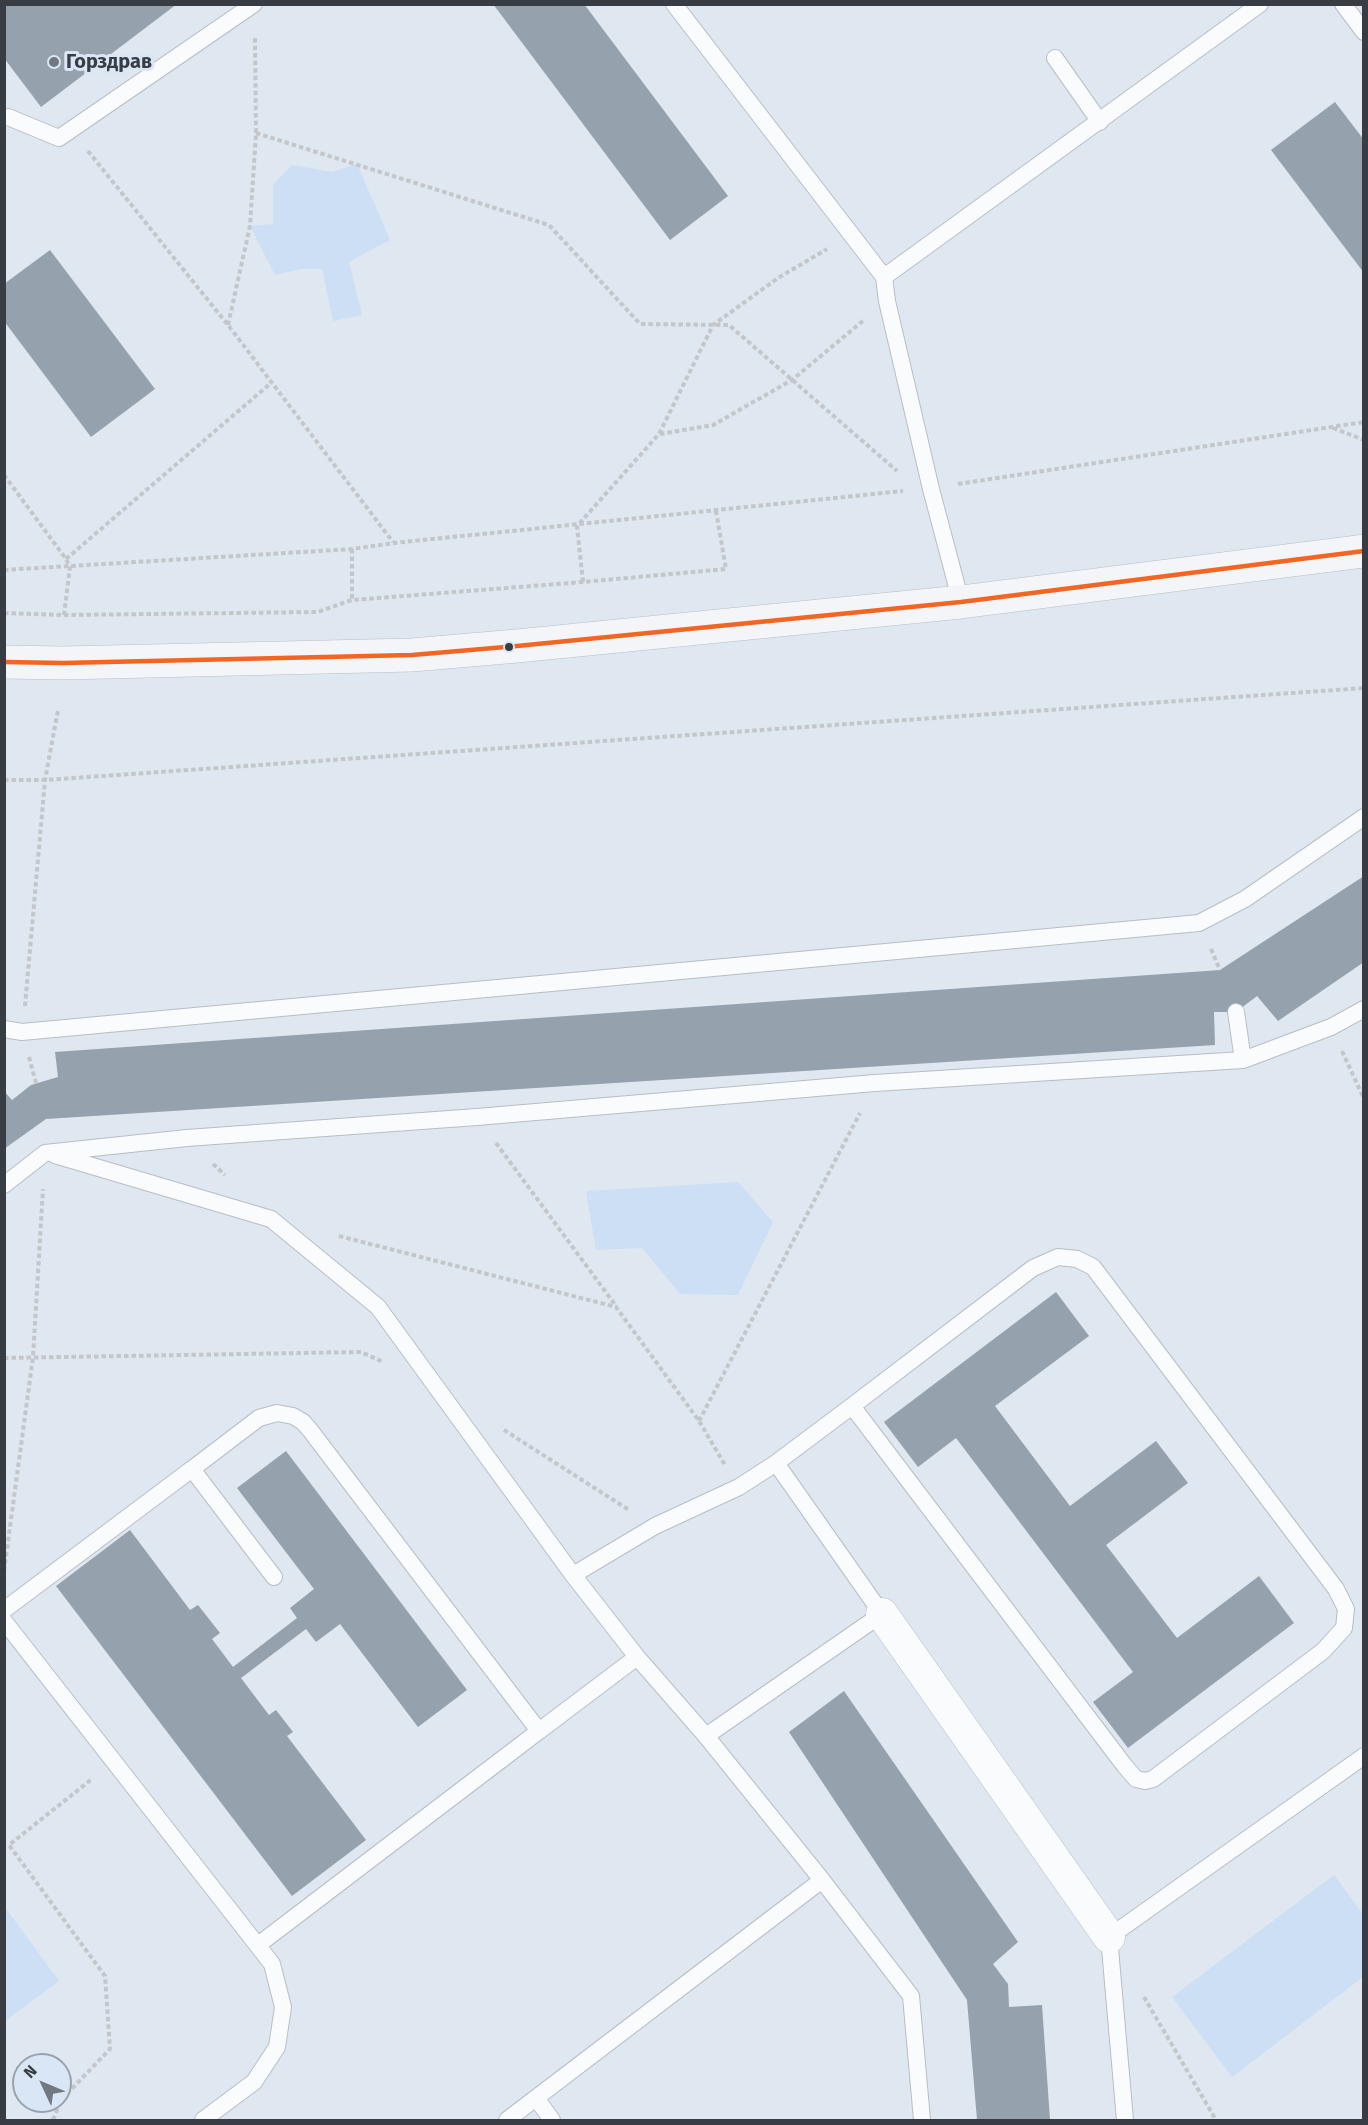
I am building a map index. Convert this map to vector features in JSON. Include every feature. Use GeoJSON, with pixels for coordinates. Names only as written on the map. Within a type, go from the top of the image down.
{"type":"FeatureCollection","features":[{"type":"Feature","properties":{"kind":"main road"},"geometry":{"type":"LineString","coordinates":[[4,662],[63,663],[412,655],[961,602],[1364,551]]}},
{"type":"Feature","properties":{"kind":"street"},"geometry":{"type":"LineString","coordinates":[[882,1614],[1109,1937]]}},
{"type":"Feature","properties":{"kind":"lane"},"geometry":{"type":"LineString","coordinates":[[6,116],[59,138],[254,4]]}},
{"type":"Feature","properties":{"kind":"lane"},"geometry":{"type":"LineString","coordinates":[[674,4],[884,278],[886,301],[925,489],[961,602]]}},
{"type":"Feature","properties":{"kind":"lane"},"geometry":{"type":"LineString","coordinates":[[884,278],[1260,4]]}},
{"type":"Feature","properties":{"kind":"lane"},"geometry":{"type":"LineString","coordinates":[[1343,4],[1364,32]]}},
{"type":"Feature","properties":{"kind":"lane"},"geometry":{"type":"LineString","coordinates":[[1055,58],[1100,122]]}},
{"type":"Feature","properties":{"kind":"lane"},"geometry":{"type":"LineString","coordinates":[[4,1029],[22,1032],[1199,923],[1245,899],[1364,818]]}},
{"type":"Feature","properties":{"kind":"lane"},"geometry":{"type":"LineString","coordinates":[[4,1185],[45,1153],[187,1138],[477,1117],[875,1083],[1243,1060],[1331,1027],[1364,1009]]}},
{"type":"Feature","properties":{"kind":"lane"},"geometry":{"type":"LineString","coordinates":[[1236,1012],[1243,1060]]}},
{"type":"Feature","properties":{"kind":"lane"},"geometry":{"type":"LineString","coordinates":[[45,1153],[271,1219],[378,1307],[573,1575],[637,1657],[706,1736],[822,1880],[911,1996],[922,2121]]}},
{"type":"Feature","properties":{"kind":"lane"},"geometry":{"type":"LineString","coordinates":[[573,1575],[655,1526],[739,1487],[776,1463],[1033,1268],[1058,1257],[1077,1259],[1092,1267],[1336,1589],[1346,1608],[1344,1628],[1323,1651],[1153,1779],[1145,1781],[1136,1779],[1116,1756],[852,1406]]}},
{"type":"Feature","properties":{"kind":"lane"},"geometry":{"type":"LineString","coordinates":[[4,1610],[259,1418],[278,1413],[293,1416],[303,1422],[539,1731]]}},
{"type":"Feature","properties":{"kind":"lane"},"geometry":{"type":"LineString","coordinates":[[706,1736],[882,1614],[776,1463]]}},
{"type":"Feature","properties":{"kind":"lane"},"geometry":{"type":"LineString","coordinates":[[192,1469],[274,1577]]}},
{"type":"Feature","properties":{"kind":"lane"},"geometry":{"type":"LineString","coordinates":[[4,1621],[272,1964],[284,2007],[277,2047],[254,2082],[203,2121]]}},
{"type":"Feature","properties":{"kind":"lane"},"geometry":{"type":"LineString","coordinates":[[258,1945],[637,1657]]}},
{"type":"Feature","properties":{"kind":"lane"},"geometry":{"type":"LineString","coordinates":[[1125,2121],[1109,1937],[1364,1756]]}},
{"type":"Feature","properties":{"kind":"lane"},"geometry":{"type":"LineString","coordinates":[[507,2121],[822,1880]]}},
{"type":"Feature","properties":{"kind":"lane"},"geometry":{"type":"LineString","coordinates":[[536,2098],[552,2121]]}},
{"type":"Feature","properties":{"kind":"path"},"geometry":{"type":"LineString","coordinates":[[228,325],[250,226],[256,133],[255,28]]}},
{"type":"Feature","properties":{"kind":"path"},"geometry":{"type":"LineString","coordinates":[[71,130],[228,325],[394,543]]}},
{"type":"Feature","properties":{"kind":"path"},"geometry":{"type":"LineString","coordinates":[[256,133],[549,225],[640,324],[729,325],[925,489]]}},
{"type":"Feature","properties":{"kind":"path"},"geometry":{"type":"LineString","coordinates":[[583,582],[577,526],[659,434],[713,325],[778,278],[851,235]]}},
{"type":"Feature","properties":{"kind":"path"},"geometry":{"type":"LineString","coordinates":[[659,434],[713,425],[792,380],[886,301]]}},
{"type":"Feature","properties":{"kind":"path"},"geometry":{"type":"LineString","coordinates":[[66,559],[271,383]]}},
{"type":"Feature","properties":{"kind":"path"},"geometry":{"type":"LineString","coordinates":[[4,570],[352,549],[925,489],[1364,422]]}},
{"type":"Feature","properties":{"kind":"path"},"geometry":{"type":"LineString","coordinates":[[1333,427],[1364,440]]}},
{"type":"Feature","properties":{"kind":"path"},"geometry":{"type":"LineString","coordinates":[[4,475],[70,567],[64,615]]}},
{"type":"Feature","properties":{"kind":"path"},"geometry":{"type":"LineString","coordinates":[[4,613],[64,615],[318,612],[352,600],[726,569],[717,511]]}},
{"type":"Feature","properties":{"kind":"path"},"geometry":{"type":"LineString","coordinates":[[352,549],[352,600]]}},
{"type":"Feature","properties":{"kind":"path"},"geometry":{"type":"LineString","coordinates":[[4,780],[45,780],[1364,688]]}},
{"type":"Feature","properties":{"kind":"path"},"geometry":{"type":"LineString","coordinates":[[36,1083],[22,1032],[45,780],[58,710]]}},
{"type":"Feature","properties":{"kind":"path"},"geometry":{"type":"LineString","coordinates":[[1331,1027],[1364,1099]]}},
{"type":"Feature","properties":{"kind":"path"},"geometry":{"type":"LineString","coordinates":[[699,1421],[875,1083]]}},
{"type":"Feature","properties":{"kind":"path"},"geometry":{"type":"LineString","coordinates":[[477,1117],[699,1421],[739,1487]]}},
{"type":"Feature","properties":{"kind":"path"},"geometry":{"type":"LineString","coordinates":[[187,1138],[229,1179]]}},
{"type":"Feature","properties":{"kind":"path"},"geometry":{"type":"LineString","coordinates":[[4,1571],[33,1357],[45,1153]]}},
{"type":"Feature","properties":{"kind":"path"},"geometry":{"type":"LineString","coordinates":[[328,1234],[616,1306]]}},
{"type":"Feature","properties":{"kind":"path"},"geometry":{"type":"LineString","coordinates":[[4,1358],[361,1352],[435,1386]]}},
{"type":"Feature","properties":{"kind":"path"},"geometry":{"type":"LineString","coordinates":[[495,1424],[655,1526]]}},
{"type":"Feature","properties":{"kind":"path"},"geometry":{"type":"LineString","coordinates":[[53,2121],[61,2100],[110,2049],[105,1976],[9,1845],[114,1761]]}},
{"type":"Feature","properties":{"kind":"path"},"geometry":{"type":"LineString","coordinates":[[1139,1988],[1216,2121]]}},
{"type":"Feature","properties":{"kind":"shaded area"},"geometry":{"type":"Polygon","coordinates":[[[357,164],[390,240],[349,262],[362,315],[333,321],[322,269],[301,269],[275,275],[250,226],[273,224],[273,185],[292,165],[332,172],[357,164]]]}},
{"type":"Feature","properties":{"kind":"shaded area"},"geometry":{"type":"Polygon","coordinates":[[[738,1182],[773,1222],[738,1295],[680,1294],[642,1248],[596,1250],[586,1191],[738,1182]]]}},
{"type":"Feature","properties":{"kind":"shaded area"},"geometry":{"type":"Polygon","coordinates":[[[1334,1875],[1363,1914],[1363,1977],[1232,2077],[1172,1997],[1334,1875]]]}},
{"type":"Feature","properties":{"kind":"shaded area"},"geometry":{"type":"Polygon","coordinates":[[[4,1906],[59,1981],[5,2021],[4,2021],[4,1906]]]}},
{"type":"Feature","properties":{"kind":"building"},"geometry":{"type":"Polygon","coordinates":[[[4,4],[177,4],[41,107],[4,58],[4,4]]]}},
{"type":"Feature","properties":{"kind":"building"},"geometry":{"type":"Polygon","coordinates":[[[493,4],[584,4],[728,196],[670,240],[493,4]]]}},
{"type":"Feature","properties":{"kind":"building"},"geometry":{"type":"Polygon","coordinates":[[[1335,102],[1364,140],[1364,273],[1271,150],[1335,102]]]}},
{"type":"Feature","properties":{"kind":"building"},"geometry":{"type":"Polygon","coordinates":[[[50,250],[155,389],[91,437],[4,321],[4,284],[50,250]]]}},
{"type":"Feature","properties":{"kind":"building"},"geometry":{"type":"Polygon","coordinates":[[[1364,876],[1364,962],[1278,1021],[1257,996],[1236,1012],[1214,1012],[1215,1045],[46,1119],[4,1149],[4,1091],[12,1100],[31,1085],[58,1077],[55,1052],[1220,970],[1364,876]]]}},
{"type":"Feature","properties":{"kind":"building"},"geometry":{"type":"Polygon","coordinates":[[[1056,1292],[1089,1336],[995,1406],[1070,1506],[1156,1441],[1188,1483],[1106,1545],[1177,1638],[1259,1576],[1294,1623],[1128,1748],[1093,1702],[1133,1672],[956,1438],[918,1467],[884,1422],[1056,1292]]]}},
{"type":"Feature","properties":{"kind":"building"},"geometry":{"type":"Polygon","coordinates":[[[286,1451],[467,1690],[418,1727],[340,1624],[316,1642],[306,1629],[241,1678],[269,1715],[276,1710],[293,1732],[287,1736],[366,1840],[292,1896],[56,1586],[130,1530],[190,1610],[198,1605],[220,1633],[212,1639],[233,1667],[297,1618],[290,1608],[314,1589],[237,1488],[286,1451]]]}},
{"type":"Feature","properties":{"kind":"building"},"geometry":{"type":"Polygon","coordinates":[[[844,1691],[1018,1942],[993,1964],[1008,1984],[1009,2007],[1042,2005],[1050,2120],[977,2120],[967,2000],[789,1732],[844,1691]]]}},
{"type":"Feature","properties":{"kind":"transit line"},"geometry":{"type":"LineString","coordinates":[[4,662],[63,663],[412,655],[961,602],[1364,551]]}},
{"type":"Feature","properties":{"kind":"place","name":"Горздрав"},"geometry":{"type":"Point","coordinates":[54,62]}}]}
